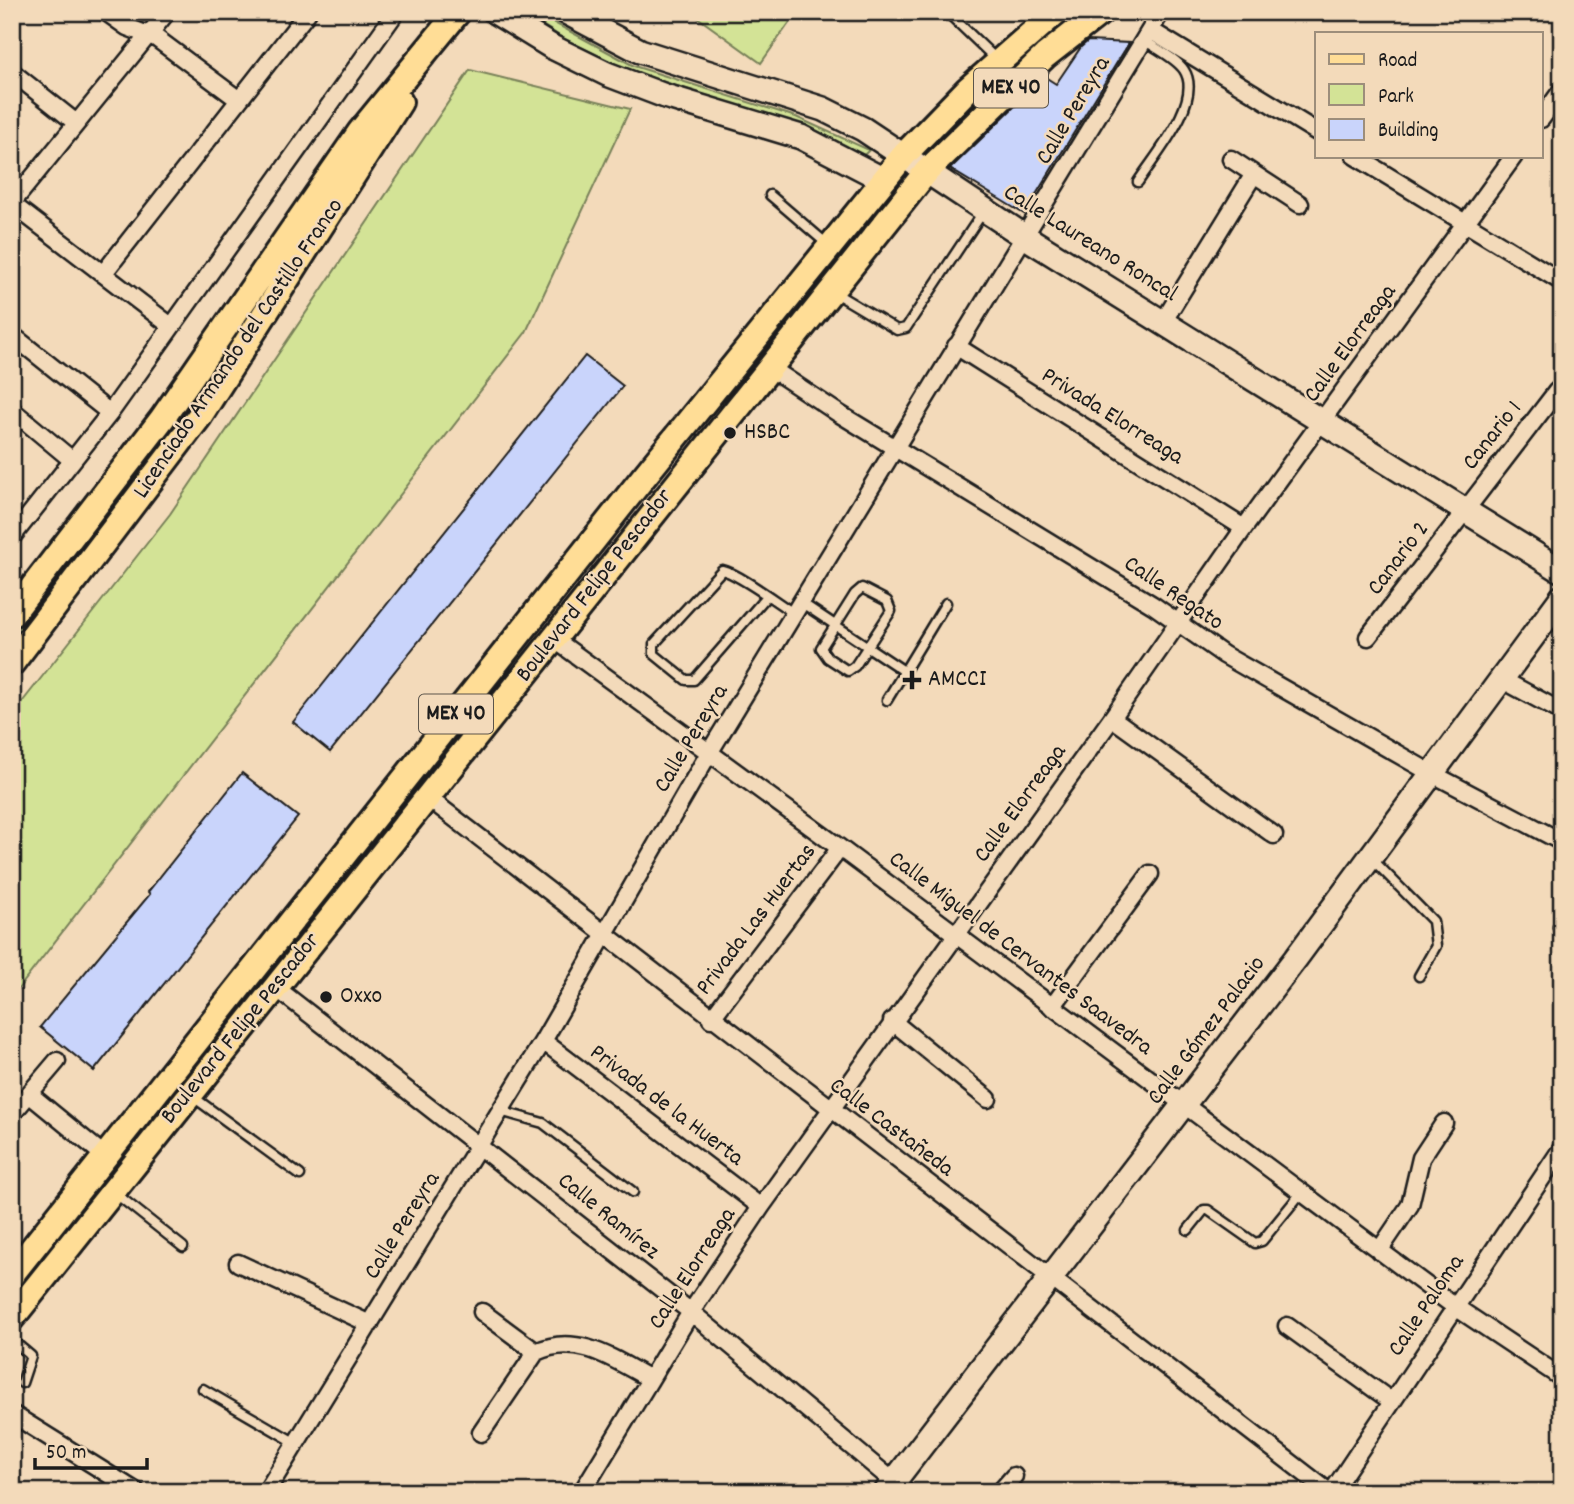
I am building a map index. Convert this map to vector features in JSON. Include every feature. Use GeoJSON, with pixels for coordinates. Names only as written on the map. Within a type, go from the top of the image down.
{"type":"FeatureCollection","features":[{"type":"Feature","properties":{"kind":"main road","name":"Licenciado Armando del Castillo Franco"},"geometry":{"type":"LineString","coordinates":[[12,614],[162,419],[360,132],[458,12]]}},
{"type":"Feature","properties":{"kind":"main road","name":"Boulevard Felipe Pescador"},"geometry":{"type":"LineString","coordinates":[[12,1274],[904,155],[942,114],[998,61],[1056,12]]}},
{"type":"Feature","properties":{"kind":"main road","name":"Boulevard Felipe Pescador"},"geometry":{"type":"LineString","coordinates":[[12,1318],[927,171],[1045,56],[1101,12]]}},
{"type":"Feature","properties":{"kind":"main road","name":"Licenciado Armando del Castillo Franco"},"geometry":{"type":"LineString","coordinates":[[12,663],[199,417],[385,127],[421,57]]}},
{"type":"Feature","properties":{"kind":"main road"},"geometry":{"type":"LineString","coordinates":[[264,956],[265,975],[275,987]]}},
{"type":"Feature","properties":{"kind":"street"},"geometry":{"type":"LineString","coordinates":[[106,12],[127,27],[150,34],[239,100]]}},
{"type":"Feature","properties":{"kind":"street"},"geometry":{"type":"LineString","coordinates":[[167,12],[75,122],[12,203],[171,326]]}},
{"type":"Feature","properties":{"kind":"street"},"geometry":{"type":"LineString","coordinates":[[103,274],[308,12]]}},
{"type":"Feature","properties":{"kind":"street"},"geometry":{"type":"LineString","coordinates":[[12,537],[110,413],[396,12]]}},
{"type":"Feature","properties":{"kind":"street"},"geometry":{"type":"LineString","coordinates":[[495,12],[552,47],[607,74],[665,96],[800,137],[884,180]]}},
{"type":"Feature","properties":{"kind":"street","name":"Calle Laureano Roncal"},"geometry":{"type":"LineString","coordinates":[[566,12],[640,51],[823,109],[863,129],[1024,236],[1562,571]]}},
{"type":"Feature","properties":{"kind":"street","name":"Calle Pereyra"},"geometry":{"type":"LineString","coordinates":[[266,1492],[543,1041],[709,753],[1161,12]]}},
{"type":"Feature","properties":{"kind":"street"},"geometry":{"type":"LineString","coordinates":[[1147,35],[1315,131]]}},
{"type":"Feature","properties":{"kind":"street"},"geometry":{"type":"LineString","coordinates":[[12,72],[75,122]]}},
{"type":"Feature","properties":{"kind":"street"},"geometry":{"type":"LineString","coordinates":[[1542,118],[1562,90]]}},
{"type":"Feature","properties":{"kind":"street"},"geometry":{"type":"LineString","coordinates":[[1358,158],[1562,282]]}},
{"type":"Feature","properties":{"kind":"street","name":"Calle Elorreaga"},"geometry":{"type":"LineString","coordinates":[[582,1492],[691,1312],[761,1207],[1112,718],[1244,528],[1513,158]]}},
{"type":"Feature","properties":{"kind":"street"},"geometry":{"type":"LineString","coordinates":[[1231,159],[1300,204]]}},
{"type":"Feature","properties":{"kind":"street"},"geometry":{"type":"LineString","coordinates":[[1163,322],[1254,174]]}},
{"type":"Feature","properties":{"kind":"street"},"geometry":{"type":"LineString","coordinates":[[12,335],[110,413]]}},
{"type":"Feature","properties":{"kind":"street","name":"Privada Elorreaga"},"geometry":{"type":"LineString","coordinates":[[956,346],[1244,528]]}},
{"type":"Feature","properties":{"kind":"street","name":"Calle Regato"},"geometry":{"type":"LineString","coordinates":[[769,367],[1178,622],[1224,655],[1431,773],[1562,842]]}},
{"type":"Feature","properties":{"kind":"street","name":"Canario 1"},"geometry":{"type":"LineString","coordinates":[[1466,509],[1557,391]]}},
{"type":"Feature","properties":{"kind":"street"},"geometry":{"type":"LineString","coordinates":[[12,410],[72,460]]}},
{"type":"Feature","properties":{"kind":"street","name":"Canario 2"},"geometry":{"type":"LineString","coordinates":[[1368,637],[1466,509]]}},
{"type":"Feature","properties":{"kind":"street","name":"Calle Gómez Palacio"},"geometry":{"type":"LineString","coordinates":[[895,1488],[1370,857],[1562,597]]}},
{"type":"Feature","properties":{"kind":"street","name":"Calle Miguel de Cervantes Saavedra"},"geometry":{"type":"LineString","coordinates":[[554,639],[840,848],[1454,1306],[1562,1378]]}},
{"type":"Feature","properties":{"kind":"street"},"geometry":{"type":"LineString","coordinates":[[1501,679],[1562,712]]}},
{"type":"Feature","properties":{"kind":"street"},"geometry":{"type":"LineString","coordinates":[[1112,718],[1274,835]]}},
{"type":"Feature","properties":{"kind":"street","name":"Calle Castañeda"},"geometry":{"type":"LineString","coordinates":[[427,797],[711,1019],[1330,1492]]}},
{"type":"Feature","properties":{"kind":"street","name":"Privada Las Huertas"},"geometry":{"type":"LineString","coordinates":[[711,1019],[840,848]]}},
{"type":"Feature","properties":{"kind":"street"},"geometry":{"type":"LineString","coordinates":[[1052,1007],[1150,874]]}},
{"type":"Feature","properties":{"kind":"street","name":"Calle Ramírez"},"geometry":{"type":"LineString","coordinates":[[275,987],[480,1144],[691,1312],[895,1488]]}},
{"type":"Feature","properties":{"kind":"street"},"geometry":{"type":"LineString","coordinates":[[892,1021],[988,1099]]}},
{"type":"Feature","properties":{"kind":"street","name":"Privada de la Huerta"},"geometry":{"type":"LineString","coordinates":[[543,1041],[761,1207]]}},
{"type":"Feature","properties":{"kind":"street"},"geometry":{"type":"LineString","coordinates":[[12,1114],[57,1061]]}},
{"type":"Feature","properties":{"kind":"street"},"geometry":{"type":"LineString","coordinates":[[29,1094],[106,1157]]}},
{"type":"Feature","properties":{"kind":"street"},"geometry":{"type":"LineString","coordinates":[[1379,1251],[1410,1205],[1421,1158],[1444,1123]]}},
{"type":"Feature","properties":{"kind":"street","name":"Calle Paloma"},"geometry":{"type":"LineString","coordinates":[[1330,1492],[1454,1306],[1556,1170],[1562,1148]]}},
{"type":"Feature","properties":{"kind":"street"},"geometry":{"type":"LineString","coordinates":[[238,1263],[370,1324]]}},
{"type":"Feature","properties":{"kind":"street"},"geometry":{"type":"LineString","coordinates":[[482,1312],[536,1352]]}},
{"type":"Feature","properties":{"kind":"street"},"geometry":{"type":"LineString","coordinates":[[1287,1326],[1391,1401]]}},
{"type":"Feature","properties":{"kind":"street"},"geometry":{"type":"LineString","coordinates":[[481,1433],[536,1352],[562,1345],[592,1349],[650,1379]]}},
{"type":"Feature","properties":{"kind":"street"},"geometry":{"type":"LineString","coordinates":[[12,1414],[137,1492]]}},
{"type":"Feature","properties":{"kind":"street"},"geometry":{"type":"LineString","coordinates":[[1000,1492],[1014,1476]]}},
{"type":"Feature","properties":{"kind":"lane"},"geometry":{"type":"LineString","coordinates":[[947,12],[998,61]]}},
{"type":"Feature","properties":{"kind":"lane"},"geometry":{"type":"LineString","coordinates":[[1138,182],[1185,110],[1189,87],[1184,69],[1147,35]]}},
{"type":"Feature","properties":{"kind":"lane"},"geometry":{"type":"LineString","coordinates":[[770,195],[830,246]]}},
{"type":"Feature","properties":{"kind":"lane"},"geometry":{"type":"LineString","coordinates":[[831,291],[898,330],[906,328],[985,209]]}},
{"type":"Feature","properties":{"kind":"lane"},"geometry":{"type":"LineString","coordinates":[[767,596],[694,680],[686,680],[654,654],[654,645],[720,571],[727,571],[767,596],[834,625],[904,671]]}},
{"type":"Feature","properties":{"kind":"lane"},"geometry":{"type":"LineString","coordinates":[[862,588],[887,601],[891,611],[868,647],[852,670],[844,670],[821,651],[834,625],[862,588]]}},
{"type":"Feature","properties":{"kind":"lane"},"geometry":{"type":"LineString","coordinates":[[887,700],[946,603]]}},
{"type":"Feature","properties":{"kind":"lane"},"geometry":{"type":"LineString","coordinates":[[1370,857],[1405,888],[1433,921],[1436,946],[1419,976]]}},
{"type":"Feature","properties":{"kind":"lane"},"geometry":{"type":"LineString","coordinates":[[190,1094],[300,1175]]}},
{"type":"Feature","properties":{"kind":"lane"},"geometry":{"type":"LineString","coordinates":[[500,1111],[542,1123],[633,1192]]}},
{"type":"Feature","properties":{"kind":"lane"},"geometry":{"type":"LineString","coordinates":[[113,1191],[183,1247]]}},
{"type":"Feature","properties":{"kind":"lane"},"geometry":{"type":"LineString","coordinates":[[1188,1230],[1208,1210],[1255,1243],[1262,1241],[1301,1193]]}},
{"type":"Feature","properties":{"kind":"lane"},"geometry":{"type":"LineString","coordinates":[[12,1340],[31,1356],[22,1383]]}},
{"type":"Feature","properties":{"kind":"lane"},"geometry":{"type":"LineString","coordinates":[[204,1389],[296,1443]]}},
{"type":"Feature","properties":{"kind":"green space"},"geometry":{"type":"Polygon","coordinates":[[[522,12],[534,12],[634,66],[796,117],[869,150],[864,155],[796,125],[628,70],[566,40],[522,12]]]}},
{"type":"Feature","properties":{"kind":"green space"},"geometry":{"type":"Polygon","coordinates":[[[690,12],[797,12],[761,63],[690,12]]]}},
{"type":"Feature","properties":{"kind":"green space"},"geometry":{"type":"Polygon","coordinates":[[[470,70],[630,109],[526,332],[12,997],[12,715],[170,514],[470,70]]]}},
{"type":"Feature","properties":{"kind":"green space"},"geometry":{"type":"Polygon","coordinates":[[[256,304],[160,448],[12,642],[12,625],[248,305],[256,304]]]}},
{"type":"Feature","properties":{"kind":"building"},"geometry":{"type":"Polygon","coordinates":[[[1088,41],[1129,43],[1024,214],[950,169],[1045,77],[1056,84],[1088,41]]]}},
{"type":"Feature","properties":{"kind":"building"},"geometry":{"type":"Polygon","coordinates":[[[585,356],[623,386],[330,752],[293,722],[585,356]]]}},
{"type":"Feature","properties":{"kind":"building"},"geometry":{"type":"Polygon","coordinates":[[[242,773],[298,817],[94,1071],[40,1027],[150,894],[148,892],[242,773]]]}},
{"type":"Feature","properties":{"kind":"place","name":"HSBC"},"geometry":{"type":"Point","coordinates":[730,433]}},
{"type":"Feature","properties":{"kind":"place","name":"AMCCI"},"geometry":{"type":"Point","coordinates":[912,680]}},
{"type":"Feature","properties":{"kind":"place","name":"Oxxo"},"geometry":{"type":"Point","coordinates":[326,997]}}]}
